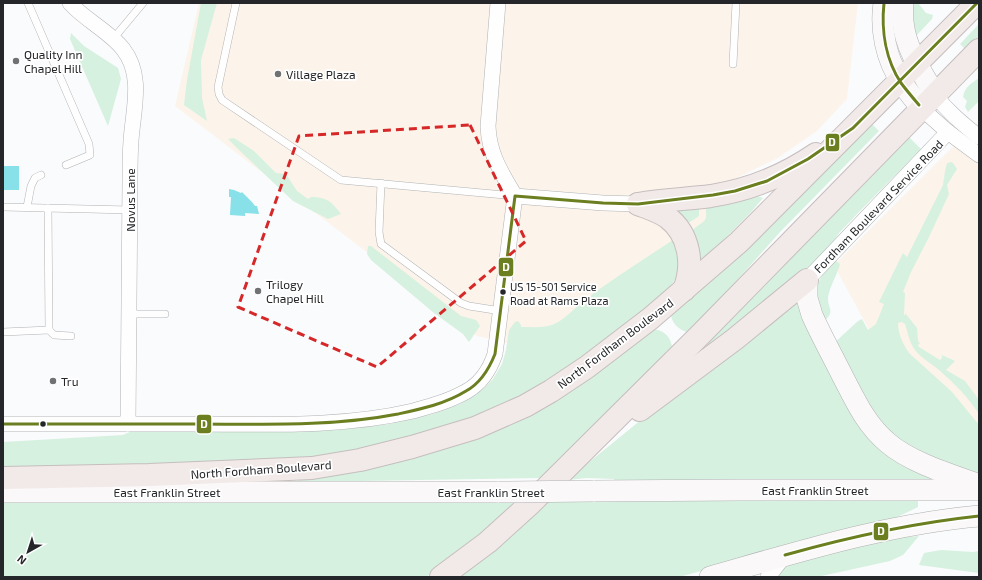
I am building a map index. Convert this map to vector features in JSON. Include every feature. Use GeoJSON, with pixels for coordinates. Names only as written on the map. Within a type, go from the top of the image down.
{"type":"FeatureCollection","features":[{"type":"Feature","properties":{"kind":"highway","name":"North Fordham Boulevard"},"geometry":{"type":"LineString","coordinates":[[3,478],[149,475],[312,468],[360,460],[412,447],[480,426],[524,406],[551,391],[593,362],[651,318],[739,242],[977,3]]}},
{"type":"Feature","properties":{"kind":"highway"},"geometry":{"type":"LineString","coordinates":[[441,577],[465,560],[509,524],[702,333],[979,50]]}},
{"type":"Feature","properties":{"kind":"highway"},"geometry":{"type":"LineString","coordinates":[[638,204],[713,195],[754,185],[781,174],[808,159],[853,128]]}},
{"type":"Feature","properties":{"kind":"highway"},"geometry":{"type":"LineString","coordinates":[[638,204],[668,218],[682,235],[690,261],[689,275],[684,290]]}},
{"type":"Feature","properties":{"kind":"highway"},"geometry":{"type":"LineString","coordinates":[[585,449],[696,369],[807,280]]}},
{"type":"Feature","properties":{"kind":"main road"},"geometry":{"type":"LineString","coordinates":[[884,3],[882,27],[889,56],[900,81],[929,102]]}},
{"type":"Feature","properties":{"kind":"main road"},"geometry":{"type":"LineString","coordinates":[[903,3],[903,23],[907,45],[917,64],[929,102]]}},
{"type":"Feature","properties":{"kind":"main road"},"geometry":{"type":"LineString","coordinates":[[807,280],[807,298],[812,314],[862,413],[873,429],[888,444],[904,455],[948,474],[979,484]]}},
{"type":"Feature","properties":{"kind":"main road","name":"East Franklin Street"},"geometry":{"type":"LineString","coordinates":[[3,492],[593,492],[740,490],[979,490]]}},
{"type":"Feature","properties":{"kind":"main road"},"geometry":{"type":"LineString","coordinates":[[710,577],[811,548],[926,522],[979,516]]}},
{"type":"Feature","properties":{"kind":"street","name":"Novus Lane"},"geometry":{"type":"LineString","coordinates":[[70,3],[123,48],[131,62],[136,82],[131,142],[128,424]]}},
{"type":"Feature","properties":{"kind":"street"},"geometry":{"type":"LineString","coordinates":[[3,424],[261,424],[340,422],[380,418],[431,406],[445,402],[475,386],[486,374],[495,354],[515,196],[500,171],[488,140],[498,3]]}},
{"type":"Feature","properties":{"kind":"street"},"geometry":{"type":"LineString","coordinates":[[929,102],[948,132],[979,154]]}},
{"type":"Feature","properties":{"kind":"street"},"geometry":{"type":"LineString","coordinates":[[929,102],[945,108],[956,119],[979,137]]}},
{"type":"Feature","properties":{"kind":"street","name":"Fordham Boulevard Service Road"},"geometry":{"type":"LineString","coordinates":[[807,280],[948,132]]}},
{"type":"Feature","properties":{"kind":"street"},"geometry":{"type":"LineString","coordinates":[[515,196],[603,203],[638,204]]}},
{"type":"Feature","properties":{"kind":"street"},"geometry":{"type":"LineString","coordinates":[[768,577],[786,556]]}},
{"type":"Feature","properties":{"kind":"lane"},"geometry":{"type":"LineString","coordinates":[[28,3],[89,144],[90,155],[66,165]]}},
{"type":"Feature","properties":{"kind":"lane"},"geometry":{"type":"LineString","coordinates":[[113,39],[143,3]]}},
{"type":"Feature","properties":{"kind":"lane"},"geometry":{"type":"LineString","coordinates":[[236,3],[218,87],[222,100],[340,180],[515,196]]}},
{"type":"Feature","properties":{"kind":"lane"},"geometry":{"type":"LineString","coordinates":[[733,64],[736,3]]}},
{"type":"Feature","properties":{"kind":"lane"},"geometry":{"type":"LineString","coordinates":[[27,208],[31,186],[35,178],[41,175]]}},
{"type":"Feature","properties":{"kind":"lane"},"geometry":{"type":"LineString","coordinates":[[380,183],[379,232],[381,244],[461,303],[501,311]]}},
{"type":"Feature","properties":{"kind":"lane"},"geometry":{"type":"LineString","coordinates":[[3,207],[130,210]]}},
{"type":"Feature","properties":{"kind":"lane"},"geometry":{"type":"LineString","coordinates":[[48,208],[50,330],[54,336],[71,336]]}},
{"type":"Feature","properties":{"kind":"lane"},"geometry":{"type":"LineString","coordinates":[[130,314],[165,314]]}},
{"type":"Feature","properties":{"kind":"lane"},"geometry":{"type":"LineString","coordinates":[[3,332],[50,330]]}},
{"type":"Feature","properties":{"kind":"highlighted area"},"geometry":{"type":"Polygon","coordinates":[[[470,125],[526,241],[377,367],[238,307],[299,136],[470,125]]]}},
{"type":"Feature","properties":{"kind":"shaded area"},"geometry":{"type":"Polygon","coordinates":[[[199,3],[858,3],[847,99],[817,131],[778,158],[730,181],[719,226],[541,351],[477,336],[175,106],[199,3]]]}},
{"type":"Feature","properties":{"kind":"shaded area"},"geometry":{"type":"Polygon","coordinates":[[[979,121],[979,457],[923,429],[834,265],[979,121]]]}},
{"type":"Feature","properties":{"kind":"green space"},"geometry":{"type":"Polygon","coordinates":[[[201,3],[217,3],[201,60],[202,98],[207,121],[184,105],[201,3]]]}},
{"type":"Feature","properties":{"kind":"green space"},"geometry":{"type":"Polygon","coordinates":[[[910,3],[918,3],[926,13],[933,15],[932,19],[916,36],[910,3]]]}},
{"type":"Feature","properties":{"kind":"green space"},"geometry":{"type":"Polygon","coordinates":[[[979,24],[979,40],[967,51],[960,44],[979,24]]]}},
{"type":"Feature","properties":{"kind":"green space"},"geometry":{"type":"Polygon","coordinates":[[[71,33],[84,46],[118,68],[121,79],[108,126],[70,39],[71,33]]]}},
{"type":"Feature","properties":{"kind":"green space"},"geometry":{"type":"Polygon","coordinates":[[[979,78],[979,101],[968,112],[965,107],[967,101],[963,97],[964,93],[969,86],[979,78]]]}},
{"type":"Feature","properties":{"kind":"green space"},"geometry":{"type":"Polygon","coordinates":[[[870,122],[879,131],[780,232],[690,333],[683,331],[675,325],[671,315],[870,122]]]}},
{"type":"Feature","properties":{"kind":"green space"},"geometry":{"type":"Polygon","coordinates":[[[907,135],[921,149],[839,233],[826,252],[782,292],[689,365],[708,337],[907,135]]]}},
{"type":"Feature","properties":{"kind":"green space"},"geometry":{"type":"Polygon","coordinates":[[[234,138],[254,151],[276,173],[286,174],[297,191],[308,199],[311,197],[317,197],[325,199],[332,203],[341,214],[328,219],[293,201],[228,139],[234,138]]]}},
{"type":"Feature","properties":{"kind":"green space"},"geometry":{"type":"Polygon","coordinates":[[[952,162],[957,169],[947,185],[949,194],[911,272],[903,292],[905,293],[904,315],[905,313],[917,328],[918,341],[920,343],[918,345],[919,347],[940,360],[942,355],[955,361],[946,370],[965,381],[979,400],[979,414],[955,385],[939,370],[920,356],[915,350],[910,341],[905,324],[902,322],[898,323],[898,327],[901,339],[909,353],[952,392],[979,425],[979,477],[893,441],[832,345],[862,319],[868,330],[876,324],[884,304],[879,302],[903,253],[907,257],[943,185],[947,163],[952,162]]]}},
{"type":"Feature","properties":{"kind":"green space"},"geometry":{"type":"Polygon","coordinates":[[[754,195],[763,198],[704,260],[699,261],[696,235],[692,232],[706,219],[706,206],[754,195]]]}},
{"type":"Feature","properties":{"kind":"green space"},"geometry":{"type":"Polygon","coordinates":[[[679,205],[699,207],[699,216],[690,222],[685,221],[676,211],[679,205]]]}},
{"type":"Feature","properties":{"kind":"green space"},"geometry":{"type":"Polygon","coordinates":[[[673,240],[679,248],[678,275],[670,287],[610,339],[535,389],[452,426],[330,458],[3,472],[3,442],[123,435],[132,431],[348,429],[390,424],[433,414],[460,404],[477,394],[493,379],[502,364],[509,330],[515,322],[518,321],[521,327],[545,327],[557,323],[597,291],[673,240]]]}},
{"type":"Feature","properties":{"kind":"green space"},"geometry":{"type":"Polygon","coordinates":[[[368,246],[371,246],[461,316],[476,320],[480,326],[469,342],[463,334],[434,313],[371,260],[367,254],[368,246]]]}},
{"type":"Feature","properties":{"kind":"green space"},"geometry":{"type":"Polygon","coordinates":[[[836,261],[840,264],[828,297],[831,312],[825,320],[817,302],[816,291],[819,281],[825,271],[832,263],[836,261]]]}},
{"type":"Feature","properties":{"kind":"green space"},"geometry":{"type":"Polygon","coordinates":[[[795,295],[852,408],[938,480],[614,483],[614,479],[587,478],[567,480],[795,295]]]}},
{"type":"Feature","properties":{"kind":"green space"},"geometry":{"type":"Polygon","coordinates":[[[649,329],[661,331],[667,335],[672,346],[623,399],[540,478],[300,482],[298,480],[318,477],[422,453],[649,329]]]}},
{"type":"Feature","properties":{"kind":"green space"},"geometry":{"type":"Polygon","coordinates":[[[3,497],[518,501],[449,562],[426,577],[3,577],[3,497]]]}},
{"type":"Feature","properties":{"kind":"green space"},"geometry":{"type":"Polygon","coordinates":[[[918,500],[918,507],[893,519],[679,577],[454,577],[546,501],[918,500]]]}},
{"type":"Feature","properties":{"kind":"green space"},"geometry":{"type":"Polygon","coordinates":[[[891,536],[919,536],[903,555],[890,561],[817,577],[775,577],[782,569],[790,565],[891,536]]]}},
{"type":"Feature","properties":{"kind":"green space"},"geometry":{"type":"Polygon","coordinates":[[[941,550],[979,551],[979,573],[919,565],[924,553],[941,550]]]}},
{"type":"Feature","properties":{"kind":"water"},"geometry":{"type":"Polygon","coordinates":[[[3,166],[19,166],[19,190],[3,190],[3,166]]]}},
{"type":"Feature","properties":{"kind":"water"},"geometry":{"type":"Polygon","coordinates":[[[229,189],[242,192],[255,206],[257,206],[259,214],[245,213],[245,216],[230,215],[231,197],[229,197],[229,189]]]}},
{"type":"Feature","properties":{"kind":"transit line","name":"D"},"geometry":{"type":"LineString","coordinates":[[884,3],[883,24],[888,55],[901,83],[919,105]]}},
{"type":"Feature","properties":{"kind":"transit line","name":"D"},"geometry":{"type":"LineString","coordinates":[[3,424],[322,423],[398,414],[441,403],[458,396],[480,380],[495,354],[515,196],[603,203],[638,204],[713,195],[735,191],[767,181],[808,159],[853,128],[977,3]]}},
{"type":"Feature","properties":{"kind":"transit line","name":"D"},"geometry":{"type":"LineString","coordinates":[[785,555],[881,531],[979,516]]}},
{"type":"Feature","properties":{"kind":"place","name":"Quality Inn Chapel Hill"},"geometry":{"type":"Point","coordinates":[16,61]}},
{"type":"Feature","properties":{"kind":"place","name":"Village Plaza"},"geometry":{"type":"Point","coordinates":[278,74]}},
{"type":"Feature","properties":{"kind":"place","name":"Trilogy Chapel Hill"},"geometry":{"type":"Point","coordinates":[258,291]}},
{"type":"Feature","properties":{"kind":"place","name":"US 15-501 Service Road at Rams Plaza"},"geometry":{"type":"Point","coordinates":[503,292]}},
{"type":"Feature","properties":{"kind":"place","name":"Tru"},"geometry":{"type":"Point","coordinates":[53,381]}}]}
